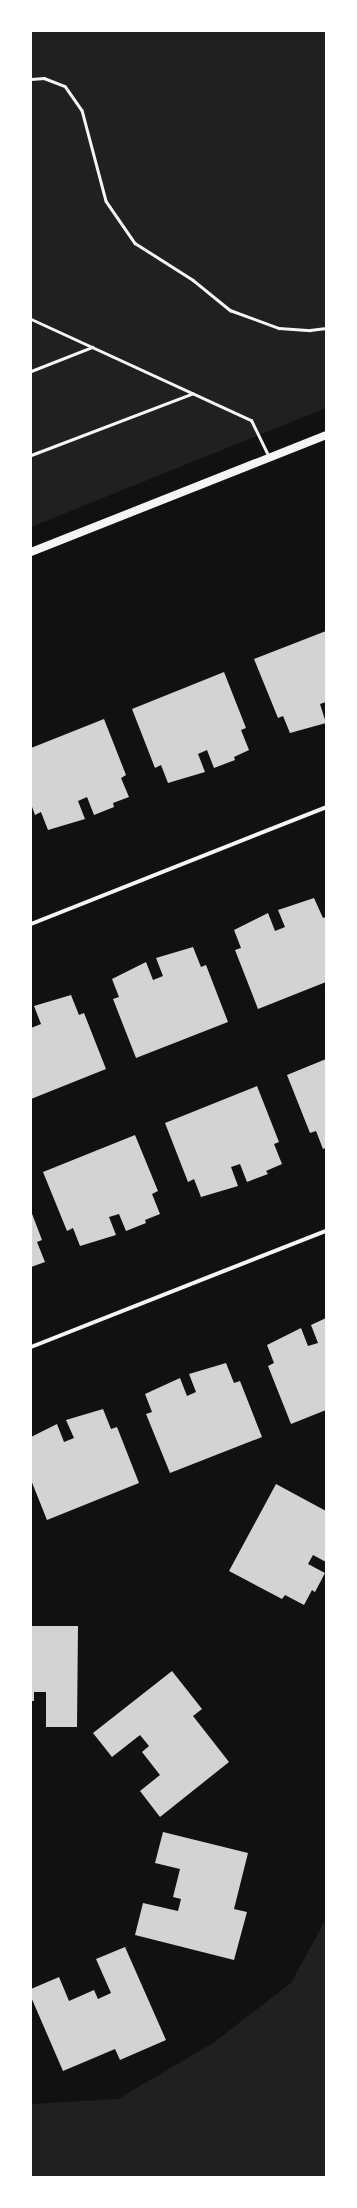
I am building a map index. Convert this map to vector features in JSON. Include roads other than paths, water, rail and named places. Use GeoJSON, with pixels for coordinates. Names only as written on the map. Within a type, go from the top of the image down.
{"type":"FeatureCollection","features":[{"type":"Feature","properties":{"kind":"main road"},"geometry":{"type":"LineString","coordinates":[[31,552],[326,435]]}},
{"type":"Feature","properties":{"kind":"street"},"geometry":{"type":"LineString","coordinates":[[31,924],[326,807]]}},
{"type":"Feature","properties":{"kind":"street"},"geometry":{"type":"LineString","coordinates":[[31,1347],[326,1231]]}},
{"type":"Feature","properties":{"kind":"lane"},"geometry":{"type":"LineString","coordinates":[[31,319],[251,420],[269,457]]}},
{"type":"Feature","properties":{"kind":"lane"},"geometry":{"type":"LineString","coordinates":[[31,371],[92,347]]}},
{"type":"Feature","properties":{"kind":"lane"},"geometry":{"type":"LineString","coordinates":[[31,455],[193,393]]}}]}
